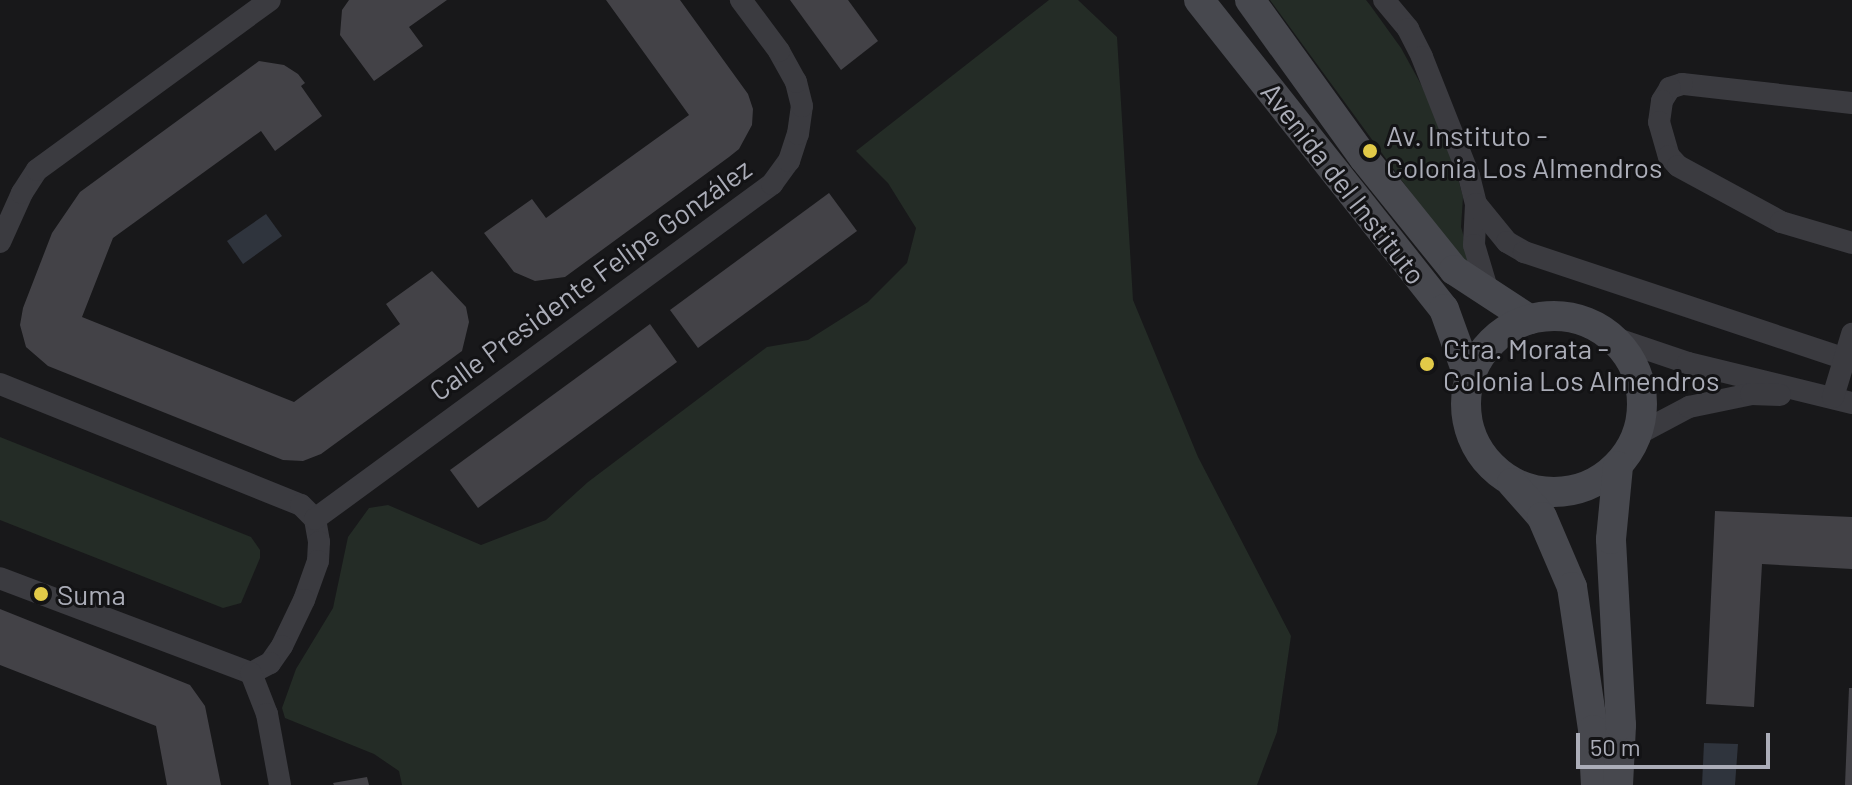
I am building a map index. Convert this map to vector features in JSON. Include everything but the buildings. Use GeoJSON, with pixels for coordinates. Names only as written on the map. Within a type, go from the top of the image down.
{"type":"FeatureCollection","features":[{"type":"Feature","properties":{"kind":"main road","name":"Avenida del Instituto"},"geometry":{"type":"LineString","coordinates":[[1199,0],[1444,309],[1469,378]]}},
{"type":"Feature","properties":{"kind":"main road","name":"Avenida del Instituto"},"geometry":{"type":"LineString","coordinates":[[1250,0],[1364,158],[1454,270],[1529,319]]}},
{"type":"Feature","properties":{"kind":"main road"},"geometry":{"type":"LineString","coordinates":[[1510,482],[1536,492],[1571,492],[1599,481],[1618,466],[1638,434],[1643,400],[1635,366],[1614,338],[1587,321],[1559,315],[1529,319],[1508,328],[1490,342],[1469,378],[1465,404],[1469,432],[1482,457],[1542,517],[1572,587],[1593,730],[1596,785]]}},
{"type":"Feature","properties":{"kind":"main road"},"geometry":{"type":"LineString","coordinates":[[1618,466],[1611,539],[1621,725],[1618,785]]}},
{"type":"Feature","properties":{"kind":"street"},"geometry":{"type":"LineString","coordinates":[[0,242],[22,193],[37,170],[270,0]]}},
{"type":"Feature","properties":{"kind":"street","name":"Calle Presidente Felipe González"},"geometry":{"type":"LineString","coordinates":[[315,519],[772,184],[789,161],[798,134],[802,106],[796,82],[779,51],[741,0]]}},
{"type":"Feature","properties":{"kind":"street"},"geometry":{"type":"LineString","coordinates":[[1384,0],[1408,29],[1422,57],[1469,176],[1476,204],[1474,245],[1488,292]]}},
{"type":"Feature","properties":{"kind":"street"},"geometry":{"type":"LineString","coordinates":[[1852,103],[1682,84],[1670,88],[1662,101],[1659,122],[1669,156],[1678,166],[1781,222],[1852,243]]}},
{"type":"Feature","properties":{"kind":"street"},"geometry":{"type":"LineString","coordinates":[[1476,204],[1507,242],[1524,252],[1848,359]]}},
{"type":"Feature","properties":{"kind":"street"},"geometry":{"type":"LineString","coordinates":[[1842,400],[1852,334]]}},
{"type":"Feature","properties":{"kind":"street"},"geometry":{"type":"LineString","coordinates":[[1614,338],[1688,363],[1842,400]]}},
{"type":"Feature","properties":{"kind":"street"},"geometry":{"type":"LineString","coordinates":[[0,384],[275,493],[301,505],[315,519],[318,561],[304,600],[270,663],[251,673]]}},
{"type":"Feature","properties":{"kind":"street"},"geometry":{"type":"LineString","coordinates":[[1638,434],[1689,407],[1751,394],[1842,400]]}},
{"type":"Feature","properties":{"kind":"street"},"geometry":{"type":"LineString","coordinates":[[0,578],[251,673],[267,714],[280,785]]}},
{"type":"Feature","properties":{"kind":"shaded area"},"geometry":{"type":"Polygon","coordinates":[[[1049,0],[1078,0],[1117,37],[1133,300],[1198,457],[1291,636],[1277,732],[1257,785],[402,785],[399,771],[374,754],[285,718],[282,708],[296,669],[333,608],[348,537],[369,508],[388,505],[481,545],[546,520],[588,482],[767,347],[808,340],[868,302],[907,263],[916,228],[888,183],[856,151],[1049,0]]]}},
{"type":"Feature","properties":{"kind":"shaded area"},"geometry":{"type":"Polygon","coordinates":[[[1270,0],[1366,0],[1370,5],[1401,48],[1423,88],[1453,160],[1463,197],[1461,227],[1471,262],[1466,264],[1422,208],[1270,0]]]}},
{"type":"Feature","properties":{"kind":"shaded area"},"geometry":{"type":"Polygon","coordinates":[[[266,214],[282,236],[243,264],[227,241],[266,214]]]}},
{"type":"Feature","properties":{"kind":"shaded area"},"geometry":{"type":"Polygon","coordinates":[[[0,437],[251,537],[260,550],[260,558],[241,603],[223,608],[0,520],[0,437]]]}},
{"type":"Feature","properties":{"kind":"shaded area"},"geometry":{"type":"Polygon","coordinates":[[[1704,743],[1738,744],[1735,785],[1702,785],[1704,743]]]}},
{"type":"Feature","properties":{"kind":"place","name":"Av. Instituto - Colonia Los Almendros"},"geometry":{"type":"Point","coordinates":[1370,151]}},
{"type":"Feature","properties":{"kind":"place","name":"Ctra. Morata - Colonia Los Almendros"},"geometry":{"type":"Point","coordinates":[1427,364]}},
{"type":"Feature","properties":{"kind":"place","name":"Suma"},"geometry":{"type":"Point","coordinates":[41,594]}}]}
